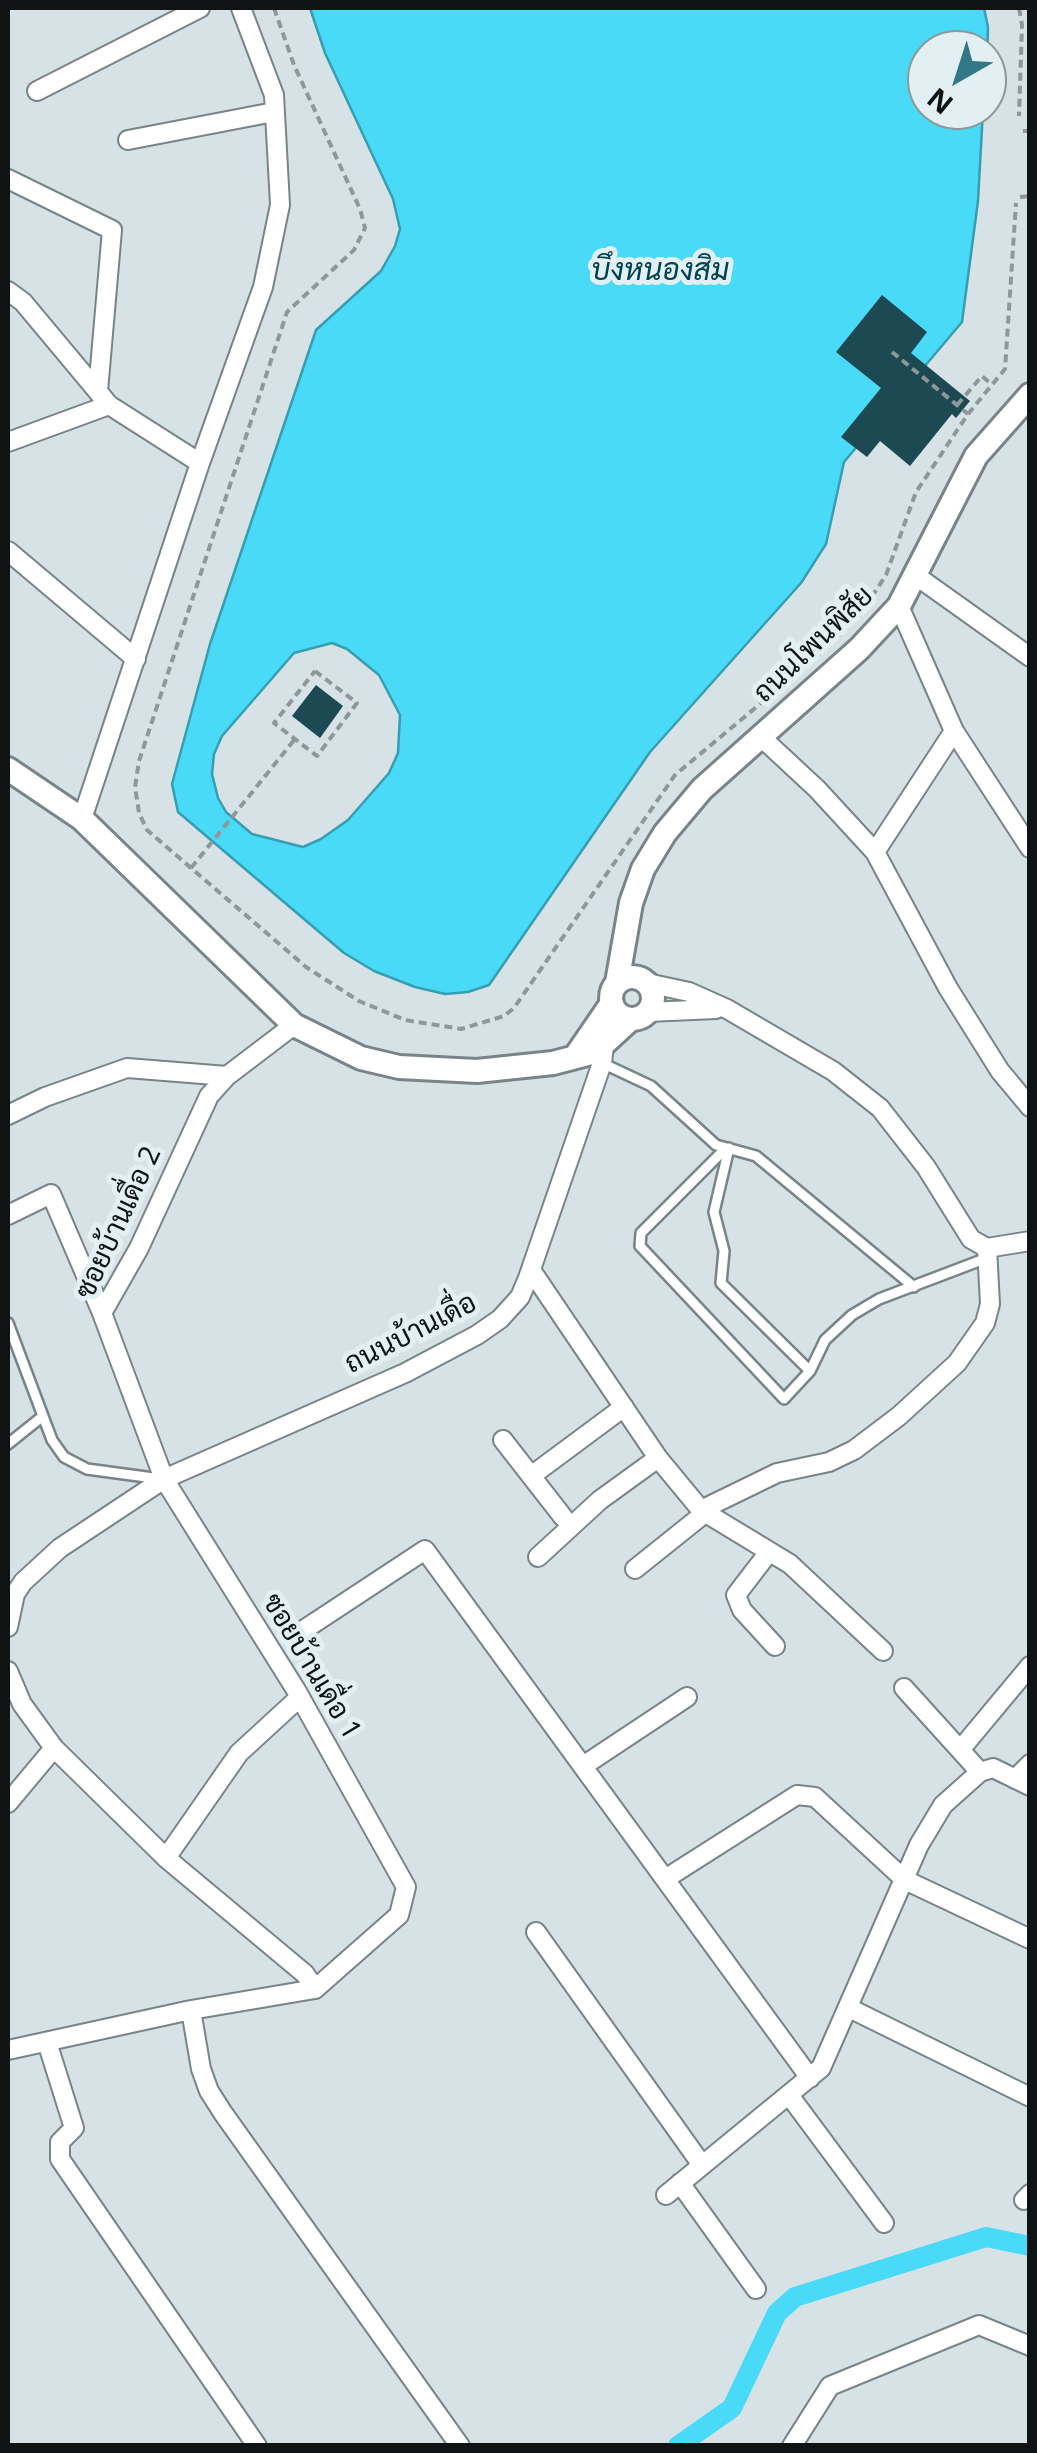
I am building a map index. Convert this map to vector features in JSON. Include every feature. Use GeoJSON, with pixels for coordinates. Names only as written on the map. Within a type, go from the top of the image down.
{"type":"FeatureCollection","features":[{"type":"Feature","properties":{"kind":"street"},"geometry":{"type":"LineString","coordinates":[[37,92],[200,8]]}},
{"type":"Feature","properties":{"kind":"street"},"geometry":{"type":"LineString","coordinates":[[82,819],[200,463],[264,287],[280,205],[274,96],[241,8]]}},
{"type":"Feature","properties":{"kind":"street"},"geometry":{"type":"LineString","coordinates":[[128,140],[274,112]]}},
{"type":"Feature","properties":{"kind":"street"},"geometry":{"type":"LineString","coordinates":[[8,179],[112,230],[103,398]]}},
{"type":"Feature","properties":{"kind":"street"},"geometry":{"type":"LineString","coordinates":[[8,291],[23,302],[103,398],[200,463]]}},
{"type":"Feature","properties":{"kind":"street","name":"ถนนโพนพิสัย"},"geometry":{"type":"LineString","coordinates":[[611,1001],[642,869],[664,833],[702,789],[858,649],[899,606],[976,456],[1030,395]]}},
{"type":"Feature","properties":{"kind":"street"},"geometry":{"type":"LineString","coordinates":[[9,438],[103,398]]}},
{"type":"Feature","properties":{"kind":"street"},"geometry":{"type":"LineString","coordinates":[[8,550],[136,659]]}},
{"type":"Feature","properties":{"kind":"street"},"geometry":{"type":"LineString","coordinates":[[914,575],[1030,657]]}},
{"type":"Feature","properties":{"kind":"street"},"geometry":{"type":"LineString","coordinates":[[899,606],[954,730],[1030,848]]}},
{"type":"Feature","properties":{"kind":"street"},"geometry":{"type":"LineString","coordinates":[[874,852],[954,730]]}},
{"type":"Feature","properties":{"kind":"street"},"geometry":{"type":"LineString","coordinates":[[760,737],[817,788],[874,852],[948,988],[1000,1070],[1030,1107]]}},
{"type":"Feature","properties":{"kind":"street"},"geometry":{"type":"LineString","coordinates":[[8,769],[82,819],[294,1025],[361,1058],[399,1066],[478,1070],[604,1053],[640,1015],[653,994],[644,981],[626,925]]}},
{"type":"Feature","properties":{"kind":"street"},"geometry":{"type":"LineString","coordinates":[[575,1057],[630,977],[689,992],[726,1009],[833,1071],[880,1108],[926,1167],[971,1239],[987,1253],[990,1304],[985,1323],[957,1362],[899,1416],[842,1456],[777,1473],[703,1512],[635,1569]]}},
{"type":"Feature","properties":{"kind":"street"},"geometry":{"type":"LineString","coordinates":[[611,1001],[620,1014],[726,1009]]}},
{"type":"Feature","properties":{"kind":"street","name":"ถนนบ้านเดื่อ"},"geometry":{"type":"LineString","coordinates":[[15,1584],[60,1548],[164,1479],[405,1373],[477,1335],[500,1318],[520,1297],[531,1270],[604,1053],[611,1001]]}},
{"type":"Feature","properties":{"kind":"street","name":"ซอยบ้านเดื่อ 2"},"geometry":{"type":"LineString","coordinates":[[164,1479],[102,1313],[139,1248],[201,1109],[227,1076],[294,1025]]}},
{"type":"Feature","properties":{"kind":"street"},"geometry":{"type":"LineString","coordinates":[[8,1114],[127,1068],[227,1076]]}},
{"type":"Feature","properties":{"kind":"street"},"geometry":{"type":"LineString","coordinates":[[8,1216],[51,1194],[102,1313]]}},
{"type":"Feature","properties":{"kind":"street"},"geometry":{"type":"LineString","coordinates":[[987,1253],[1030,1241]]}},
{"type":"Feature","properties":{"kind":"street"},"geometry":{"type":"LineString","coordinates":[[531,1270],[658,1458],[703,1512],[790,1564],[883,1652]]}},
{"type":"Feature","properties":{"kind":"street"},"geometry":{"type":"LineString","coordinates":[[531,1476],[624,1407]]}},
{"type":"Feature","properties":{"kind":"street"},"geometry":{"type":"LineString","coordinates":[[504,1440],[562,1517]]}},
{"type":"Feature","properties":{"kind":"street"},"geometry":{"type":"LineString","coordinates":[[538,1556],[600,1500],[658,1458]]}},
{"type":"Feature","properties":{"kind":"street","name":"ซอยบ้านเดื่อ 1"},"geometry":{"type":"LineString","coordinates":[[164,1479],[300,1697],[406,1887],[400,1914],[315,1989]]}},
{"type":"Feature","properties":{"kind":"street"},"geometry":{"type":"LineString","coordinates":[[299,1632],[426,1550],[810,2078]]}},
{"type":"Feature","properties":{"kind":"street"},"geometry":{"type":"LineString","coordinates":[[769,1552],[736,1596],[742,1610],[774,1646]]}},
{"type":"Feature","properties":{"kind":"street"},"geometry":{"type":"LineString","coordinates":[[8,1627],[15,1584]]}},
{"type":"Feature","properties":{"kind":"street"},"geometry":{"type":"LineString","coordinates":[[960,1750],[1030,1666]]}},
{"type":"Feature","properties":{"kind":"street"},"geometry":{"type":"LineString","coordinates":[[8,1671],[22,1704],[54,1748],[166,1858],[305,1974],[315,1989],[191,2010],[8,2050]]}},
{"type":"Feature","properties":{"kind":"street"},"geometry":{"type":"LineString","coordinates":[[904,1688],[980,1772]]}},
{"type":"Feature","properties":{"kind":"street"},"geometry":{"type":"LineString","coordinates":[[583,1766],[687,1696]]}},
{"type":"Feature","properties":{"kind":"street"},"geometry":{"type":"LineString","coordinates":[[166,1858],[239,1753],[300,1697]]}},
{"type":"Feature","properties":{"kind":"street"},"geometry":{"type":"LineString","coordinates":[[8,1804],[54,1748]]}},
{"type":"Feature","properties":{"kind":"street"},"geometry":{"type":"LineString","coordinates":[[756,2289],[673,2189],[821,2068],[920,1845],[944,1805],[980,1772],[993,1768],[1022,1783],[1030,1764]]}},
{"type":"Feature","properties":{"kind":"street"},"geometry":{"type":"LineString","coordinates":[[665,1879],[797,1795],[815,1797],[905,1880],[1030,1939]]}},
{"type":"Feature","properties":{"kind":"street"},"geometry":{"type":"LineString","coordinates":[[536,1932],[702,2165]]}},
{"type":"Feature","properties":{"kind":"street"},"geometry":{"type":"LineString","coordinates":[[849,2008],[1030,2097]]}},
{"type":"Feature","properties":{"kind":"street"},"geometry":{"type":"LineString","coordinates":[[191,2010],[201,2069],[216,2102],[460,2446]]}},
{"type":"Feature","properties":{"kind":"street"},"geometry":{"type":"LineString","coordinates":[[47,2042],[74,2128],[60,2142],[60,2159],[257,2446]]}},
{"type":"Feature","properties":{"kind":"street"},"geometry":{"type":"LineString","coordinates":[[789,2095],[884,2223]]}},
{"type":"Feature","properties":{"kind":"street"},"geometry":{"type":"LineString","coordinates":[[792,2446],[830,2386],[979,2325],[1030,2346]]}},
{"type":"Feature","properties":{"kind":"lane"},"geometry":{"type":"LineString","coordinates":[[604,1053],[651,1086],[707,1139],[756,1156],[914,1287]]}},
{"type":"Feature","properties":{"kind":"lane"},"geometry":{"type":"LineString","coordinates":[[727,1148],[641,1232],[640,1246],[784,1399],[810,1371],[825,1340],[852,1315],[879,1299],[987,1253]]}},
{"type":"Feature","properties":{"kind":"lane"},"geometry":{"type":"LineString","coordinates":[[727,1148],[714,1212],[724,1251],[721,1283],[810,1371]]}},
{"type":"Feature","properties":{"kind":"lane"},"geometry":{"type":"LineString","coordinates":[[8,1323],[52,1440],[64,1457],[87,1470],[164,1479]]}},
{"type":"Feature","properties":{"kind":"lane"},"geometry":{"type":"LineString","coordinates":[[8,1444],[43,1416]]}},
{"type":"Feature","properties":{"kind":"path"},"geometry":{"type":"LineString","coordinates":[[274,8],[294,65],[360,210],[364,228],[354,250],[287,312],[139,762],[135,786],[146,830],[306,967],[360,1001],[405,1020],[461,1029],[504,1016],[514,1008],[675,775],[816,658],[860,615],[886,574],[916,492],[968,414],[1005,369],[1016,202]]}},
{"type":"Feature","properties":{"kind":"path"},"geometry":{"type":"LineString","coordinates":[[1018,8],[1022,25],[1020,116]]}},
{"type":"Feature","properties":{"kind":"path"},"geometry":{"type":"LineString","coordinates":[[1020,197],[1030,196]]}},
{"type":"Feature","properties":{"kind":"path"},"geometry":{"type":"LineString","coordinates":[[892,352],[968,414]]}},
{"type":"Feature","properties":{"kind":"path"},"geometry":{"type":"LineString","coordinates":[[957,405],[982,376],[992,384]]}},
{"type":"Feature","properties":{"kind":"path"},"geometry":{"type":"LineString","coordinates":[[315,670],[357,703],[317,756],[295,739],[274,724],[315,670]]}},
{"type":"Feature","properties":{"kind":"path"},"geometry":{"type":"LineString","coordinates":[[192,868],[295,739]]}},
{"type":"Feature","properties":{"kind":"water","name":"บึงหนองสิม"},"geometry":{"type":"Polygon","coordinates":[[[310,8],[984,8],[988,30],[907,30],[907,130],[982,130],[978,201],[962,322],[844,462],[826,544],[801,583],[650,752],[489,985],[445,994],[374,971],[344,953],[178,812],[172,784],[210,644],[316,330],[381,271],[400,229],[393,199],[325,53],[310,8]],[[332,643],[294,653],[222,736],[214,754],[212,774],[226,812],[252,834],[303,847],[348,820],[389,773],[398,753],[400,715],[379,675],[347,649],[332,643]]]}},
{"type":"Feature","properties":{"kind":"building"},"geometry":{"type":"Polygon","coordinates":[[[882,295],[927,332],[911,353],[970,401],[956,418],[952,414],[910,466],[880,441],[867,457],[841,437],[881,388],[836,352],[882,295]]]}},
{"type":"Feature","properties":{"kind":"building"},"geometry":{"type":"Polygon","coordinates":[[[316,685],[343,706],[320,738],[292,716],[316,685]]]}},
{"type":"Feature","properties":{"kind":"waterway"},"geometry":{"type":"LineString","coordinates":[[678,2446],[732,2408],[777,2313],[795,2297],[986,2237],[1030,2246]]}}]}
